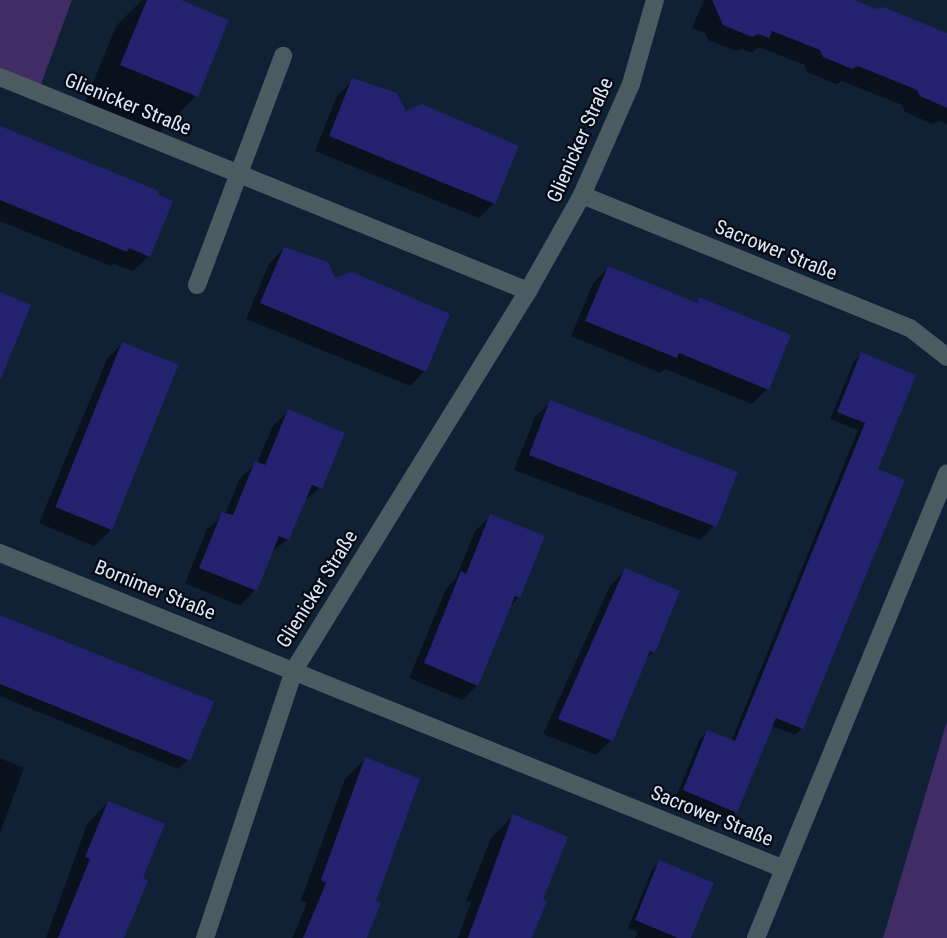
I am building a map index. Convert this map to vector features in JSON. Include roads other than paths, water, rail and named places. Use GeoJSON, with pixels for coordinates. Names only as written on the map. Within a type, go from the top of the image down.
{"type":"FeatureCollection","features":[{"type":"Feature","properties":{"kind":"street","name":"Glienicker Straße"},"geometry":{"type":"LineString","coordinates":[[205,938],[294,670],[528,291],[582,195],[631,84],[654,0]]}},
{"type":"Feature","properties":{"kind":"street"},"geometry":{"type":"LineString","coordinates":[[197,285],[283,56]]}},
{"type":"Feature","properties":{"kind":"street","name":"Glienicker Straße"},"geometry":{"type":"LineString","coordinates":[[0,77],[528,291]]}},
{"type":"Feature","properties":{"kind":"street","name":"Sacrower Straße"},"geometry":{"type":"LineString","coordinates":[[582,195],[909,328],[947,357]]}},
{"type":"Feature","properties":{"kind":"street","name":"Sacrower Straße"},"geometry":{"type":"LineString","coordinates":[[294,670],[784,869],[947,473]]}},
{"type":"Feature","properties":{"kind":"street","name":"Bornimer Straße"},"geometry":{"type":"LineString","coordinates":[[0,553],[294,670]]}},
{"type":"Feature","properties":{"kind":"street"},"geometry":{"type":"LineString","coordinates":[[756,938],[784,869]]}}]}
